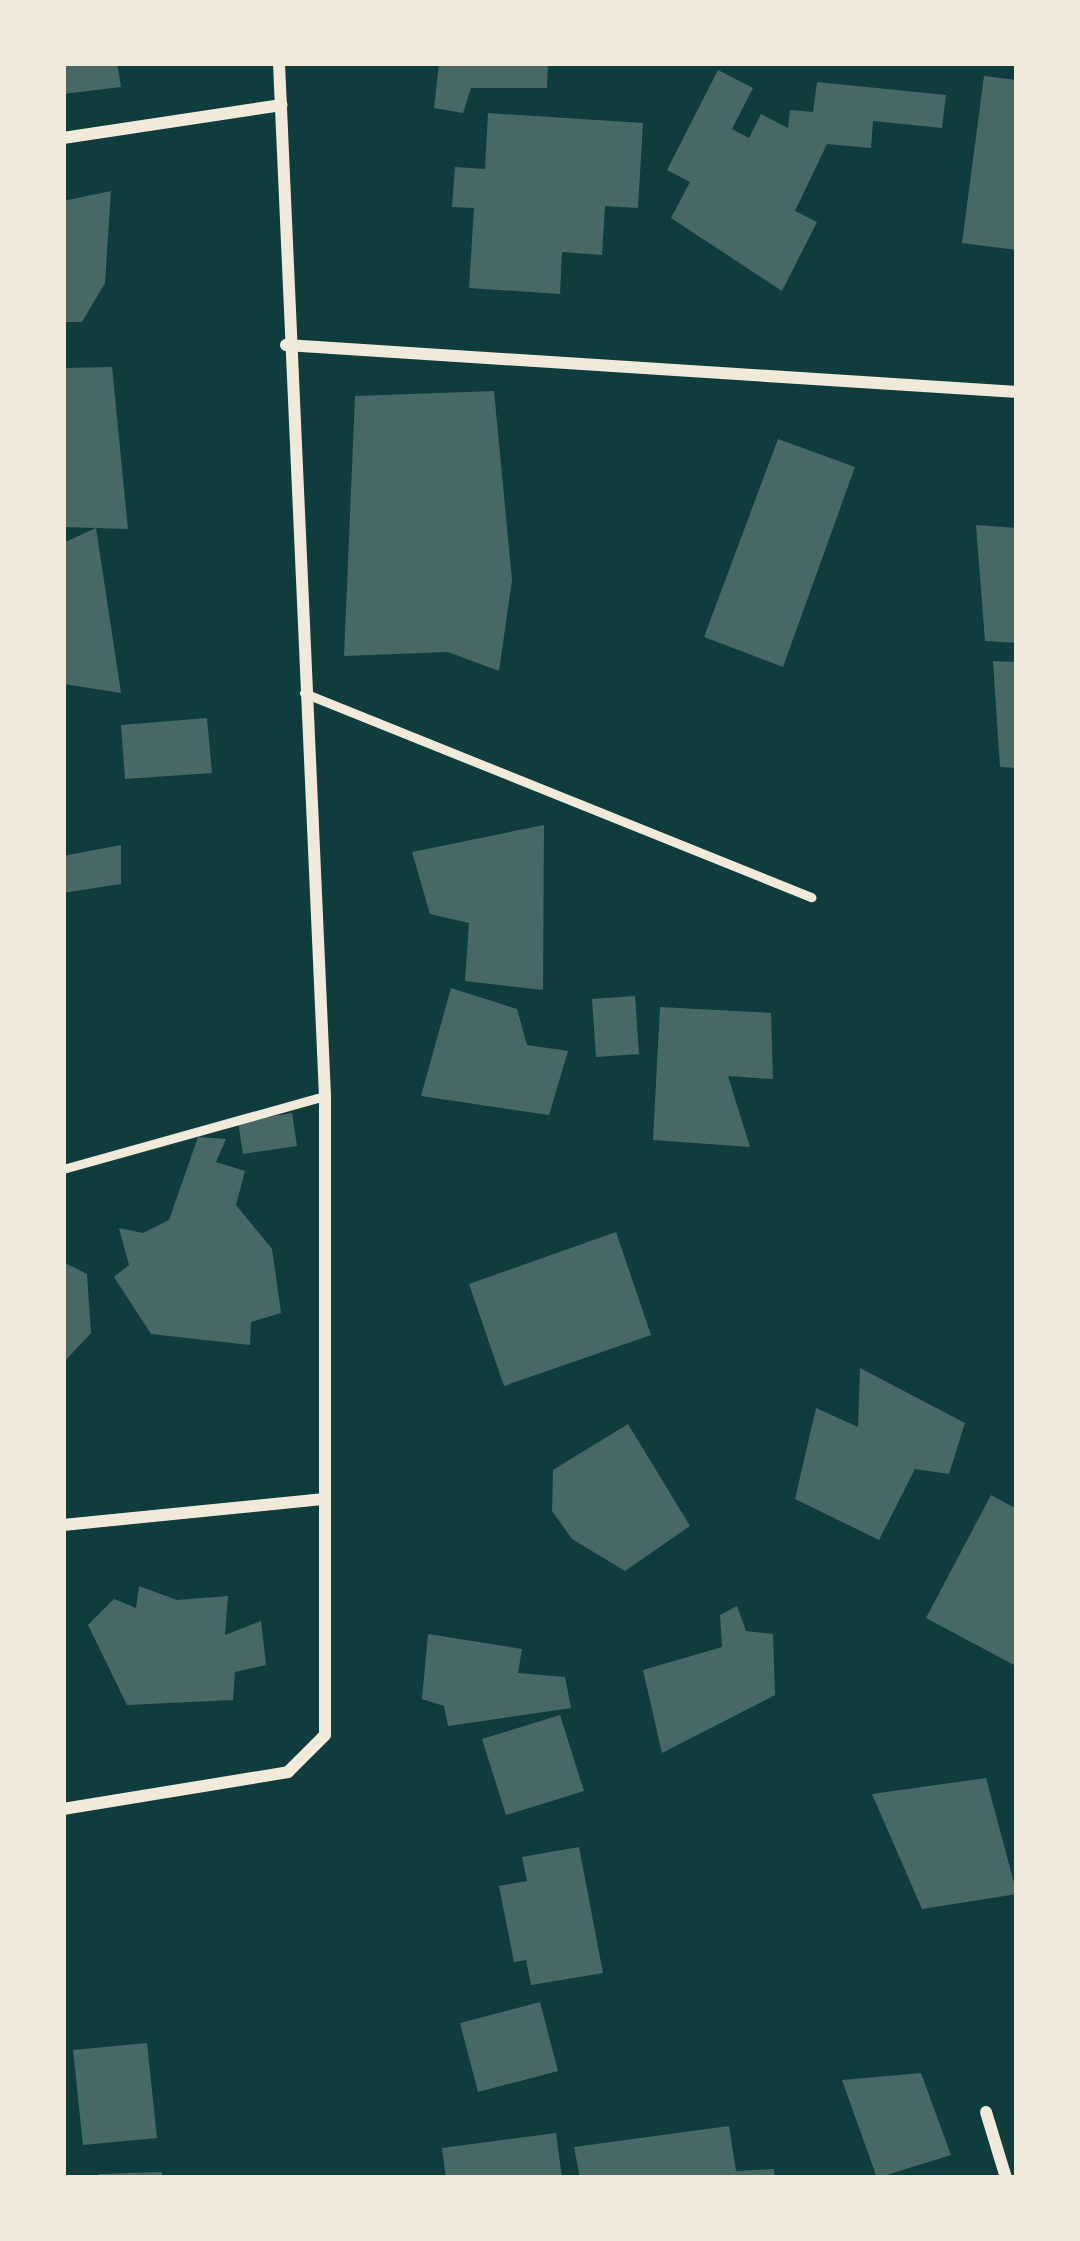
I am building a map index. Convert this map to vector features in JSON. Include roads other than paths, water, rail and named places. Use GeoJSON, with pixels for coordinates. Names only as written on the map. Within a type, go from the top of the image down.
{"type":"FeatureCollection","features":[{"type":"Feature","properties":{"kind":"street"},"geometry":{"type":"LineString","coordinates":[[63,1809],[288,1772],[325,1736],[325,1096],[286,345],[279,63]]}},
{"type":"Feature","properties":{"kind":"street"},"geometry":{"type":"LineString","coordinates":[[63,138],[282,105]]}},
{"type":"Feature","properties":{"kind":"street"},"geometry":{"type":"LineString","coordinates":[[286,345],[1017,392]]}},
{"type":"Feature","properties":{"kind":"street"},"geometry":{"type":"LineString","coordinates":[[63,1526],[325,1498]]}},
{"type":"Feature","properties":{"kind":"street"},"geometry":{"type":"LineString","coordinates":[[986,2112],[1006,2178]]}},
{"type":"Feature","properties":{"kind":"lane"},"geometry":{"type":"LineString","coordinates":[[304,693],[811,897]]}},
{"type":"Feature","properties":{"kind":"lane"},"geometry":{"type":"LineString","coordinates":[[63,1169],[325,1096]]}}]}
